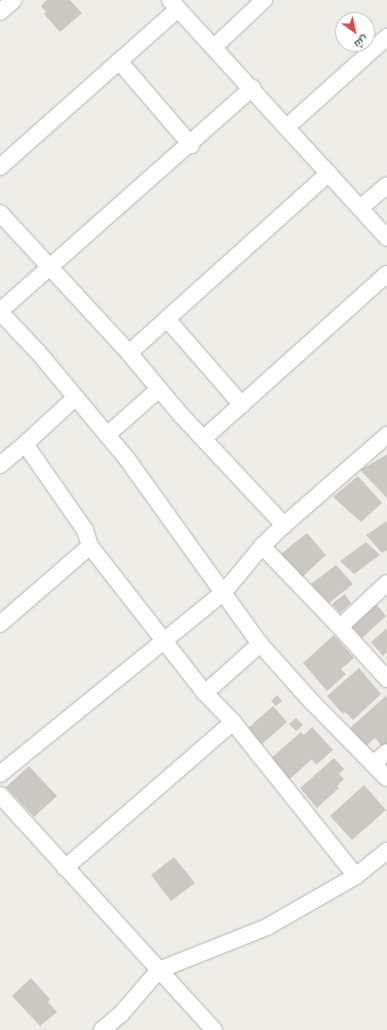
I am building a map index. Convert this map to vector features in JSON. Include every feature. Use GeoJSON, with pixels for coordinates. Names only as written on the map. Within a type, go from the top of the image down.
{"type":"FeatureCollection","features":[{"type":"Feature","properties":{"kind":"street"},"geometry":{"type":"LineString","coordinates":[[0,12],[14,0]]}},
{"type":"Feature","properties":{"kind":"street"},"geometry":{"type":"LineString","coordinates":[[214,47],[264,0]]}},
{"type":"Feature","properties":{"kind":"street"},"geometry":{"type":"LineString","coordinates":[[0,167],[119,61],[174,4],[387,238]]}},
{"type":"Feature","properties":{"kind":"street"},"geometry":{"type":"LineString","coordinates":[[287,127],[387,36]]}},
{"type":"Feature","properties":{"kind":"street"},"geometry":{"type":"LineString","coordinates":[[119,61],[191,145]]}},
{"type":"Feature","properties":{"kind":"street"},"geometry":{"type":"LineString","coordinates":[[252,88],[191,145],[0,312],[38,352],[75,398],[127,458],[260,644],[313,703],[387,778]]}},
{"type":"Feature","properties":{"kind":"street"},"geometry":{"type":"LineString","coordinates":[[129,353],[329,173]]}},
{"type":"Feature","properties":{"kind":"street"},"geometry":{"type":"LineString","coordinates":[[360,208],[387,185]]}},
{"type":"Feature","properties":{"kind":"street"},"geometry":{"type":"LineString","coordinates":[[0,213],[129,353],[203,439],[284,525]]}},
{"type":"Feature","properties":{"kind":"street"},"geometry":{"type":"LineString","coordinates":[[203,439],[387,274]]}},
{"type":"Feature","properties":{"kind":"street"},"geometry":{"type":"LineString","coordinates":[[167,319],[242,405]]}},
{"type":"Feature","properties":{"kind":"street"},"geometry":{"type":"LineString","coordinates":[[107,435],[159,389]]}},
{"type":"Feature","properties":{"kind":"street"},"geometry":{"type":"LineString","coordinates":[[0,465],[26,444],[75,398]]}},
{"type":"Feature","properties":{"kind":"street"},"geometry":{"type":"LineString","coordinates":[[0,774],[224,592],[262,546],[387,434]]}},
{"type":"Feature","properties":{"kind":"street"},"geometry":{"type":"LineString","coordinates":[[26,444],[84,530],[90,546],[205,693],[234,722],[356,876]]}},
{"type":"Feature","properties":{"kind":"street"},"geometry":{"type":"LineString","coordinates":[[0,624],[90,546]]}},
{"type":"Feature","properties":{"kind":"street"},"geometry":{"type":"LineString","coordinates":[[262,546],[340,627],[387,679]]}},
{"type":"Feature","properties":{"kind":"street"},"geometry":{"type":"LineString","coordinates":[[340,627],[387,583]]}},
{"type":"Feature","properties":{"kind":"street"},"geometry":{"type":"LineString","coordinates":[[205,693],[260,644]]}},
{"type":"Feature","properties":{"kind":"street"},"geometry":{"type":"LineString","coordinates":[[65,868],[234,722]]}},
{"type":"Feature","properties":{"kind":"street"},"geometry":{"type":"LineString","coordinates":[[373,764],[387,752]]}},
{"type":"Feature","properties":{"kind":"street"},"geometry":{"type":"LineString","coordinates":[[0,795],[214,1030]]}},
{"type":"Feature","properties":{"kind":"street"},"geometry":{"type":"LineString","coordinates":[[102,1030],[121,1014],[159,970],[267,927],[356,876],[387,851]]}},
{"type":"Feature","properties":{"kind":"building"},"geometry":{"type":"Polygon","coordinates":[[[47,0],[70,0],[82,13],[60,32],[44,14],[46,12],[41,6],[47,0]]]}},
{"type":"Feature","properties":{"kind":"building"},"geometry":{"type":"Polygon","coordinates":[[[386,455],[387,456],[387,498],[360,470],[386,455]]]}},
{"type":"Feature","properties":{"kind":"building"},"geometry":{"type":"Polygon","coordinates":[[[358,476],[382,503],[361,522],[333,497],[358,476]]]}},
{"type":"Feature","properties":{"kind":"building"},"geometry":{"type":"Polygon","coordinates":[[[387,521],[387,550],[382,553],[366,535],[387,521]]]}},
{"type":"Feature","properties":{"kind":"building"},"geometry":{"type":"Polygon","coordinates":[[[307,533],[326,555],[301,578],[278,556],[307,533]]]}},
{"type":"Feature","properties":{"kind":"building"},"geometry":{"type":"Polygon","coordinates":[[[366,542],[380,555],[354,574],[340,561],[366,542]]]}},
{"type":"Feature","properties":{"kind":"building"},"geometry":{"type":"Polygon","coordinates":[[[336,565],[353,584],[329,603],[311,584],[336,565]]]}},
{"type":"Feature","properties":{"kind":"building"},"geometry":{"type":"Polygon","coordinates":[[[345,594],[351,603],[340,613],[332,604],[345,594]]]}},
{"type":"Feature","properties":{"kind":"building"},"geometry":{"type":"Polygon","coordinates":[[[376,604],[386,616],[362,638],[351,626],[376,604]]]}},
{"type":"Feature","properties":{"kind":"building"},"geometry":{"type":"Polygon","coordinates":[[[387,628],[387,652],[383,656],[371,642],[387,628]]]}},
{"type":"Feature","properties":{"kind":"building"},"geometry":{"type":"Polygon","coordinates":[[[334,635],[354,658],[341,669],[346,674],[327,691],[303,663],[334,635]]]}},
{"type":"Feature","properties":{"kind":"building"},"geometry":{"type":"Polygon","coordinates":[[[359,668],[381,694],[353,720],[345,712],[343,714],[327,696],[359,668]]]}},
{"type":"Feature","properties":{"kind":"building"},"geometry":{"type":"Polygon","coordinates":[[[277,695],[282,701],[276,706],[271,701],[277,695]]]}},
{"type":"Feature","properties":{"kind":"building"},"geometry":{"type":"Polygon","coordinates":[[[387,695],[387,746],[384,749],[375,738],[366,746],[350,728],[387,695]]]}},
{"type":"Feature","properties":{"kind":"building"},"geometry":{"type":"Polygon","coordinates":[[[273,706],[287,722],[261,745],[247,729],[273,706]]]}},
{"type":"Feature","properties":{"kind":"building"},"geometry":{"type":"Polygon","coordinates":[[[296,718],[303,725],[296,731],[289,724],[296,718]]]}},
{"type":"Feature","properties":{"kind":"building"},"geometry":{"type":"Polygon","coordinates":[[[312,727],[333,750],[316,765],[312,759],[289,780],[270,759],[301,732],[304,735],[312,727]]]}},
{"type":"Feature","properties":{"kind":"building"},"geometry":{"type":"Polygon","coordinates":[[[334,758],[344,769],[339,774],[344,779],[337,786],[339,788],[317,808],[300,788],[334,758]]]}},
{"type":"Feature","properties":{"kind":"building"},"geometry":{"type":"Polygon","coordinates":[[[29,766],[57,796],[34,817],[6,787],[29,766]]]}},
{"type":"Feature","properties":{"kind":"building"},"geometry":{"type":"Polygon","coordinates":[[[364,785],[386,810],[352,840],[330,816],[364,785]]]}},
{"type":"Feature","properties":{"kind":"building"},"geometry":{"type":"Polygon","coordinates":[[[174,857],[195,883],[171,901],[151,875],[174,857]]]}},
{"type":"Feature","properties":{"kind":"building"},"geometry":{"type":"Polygon","coordinates":[[[31,978],[50,999],[48,1002],[57,1012],[40,1026],[12,996],[31,978]]]}}]}
